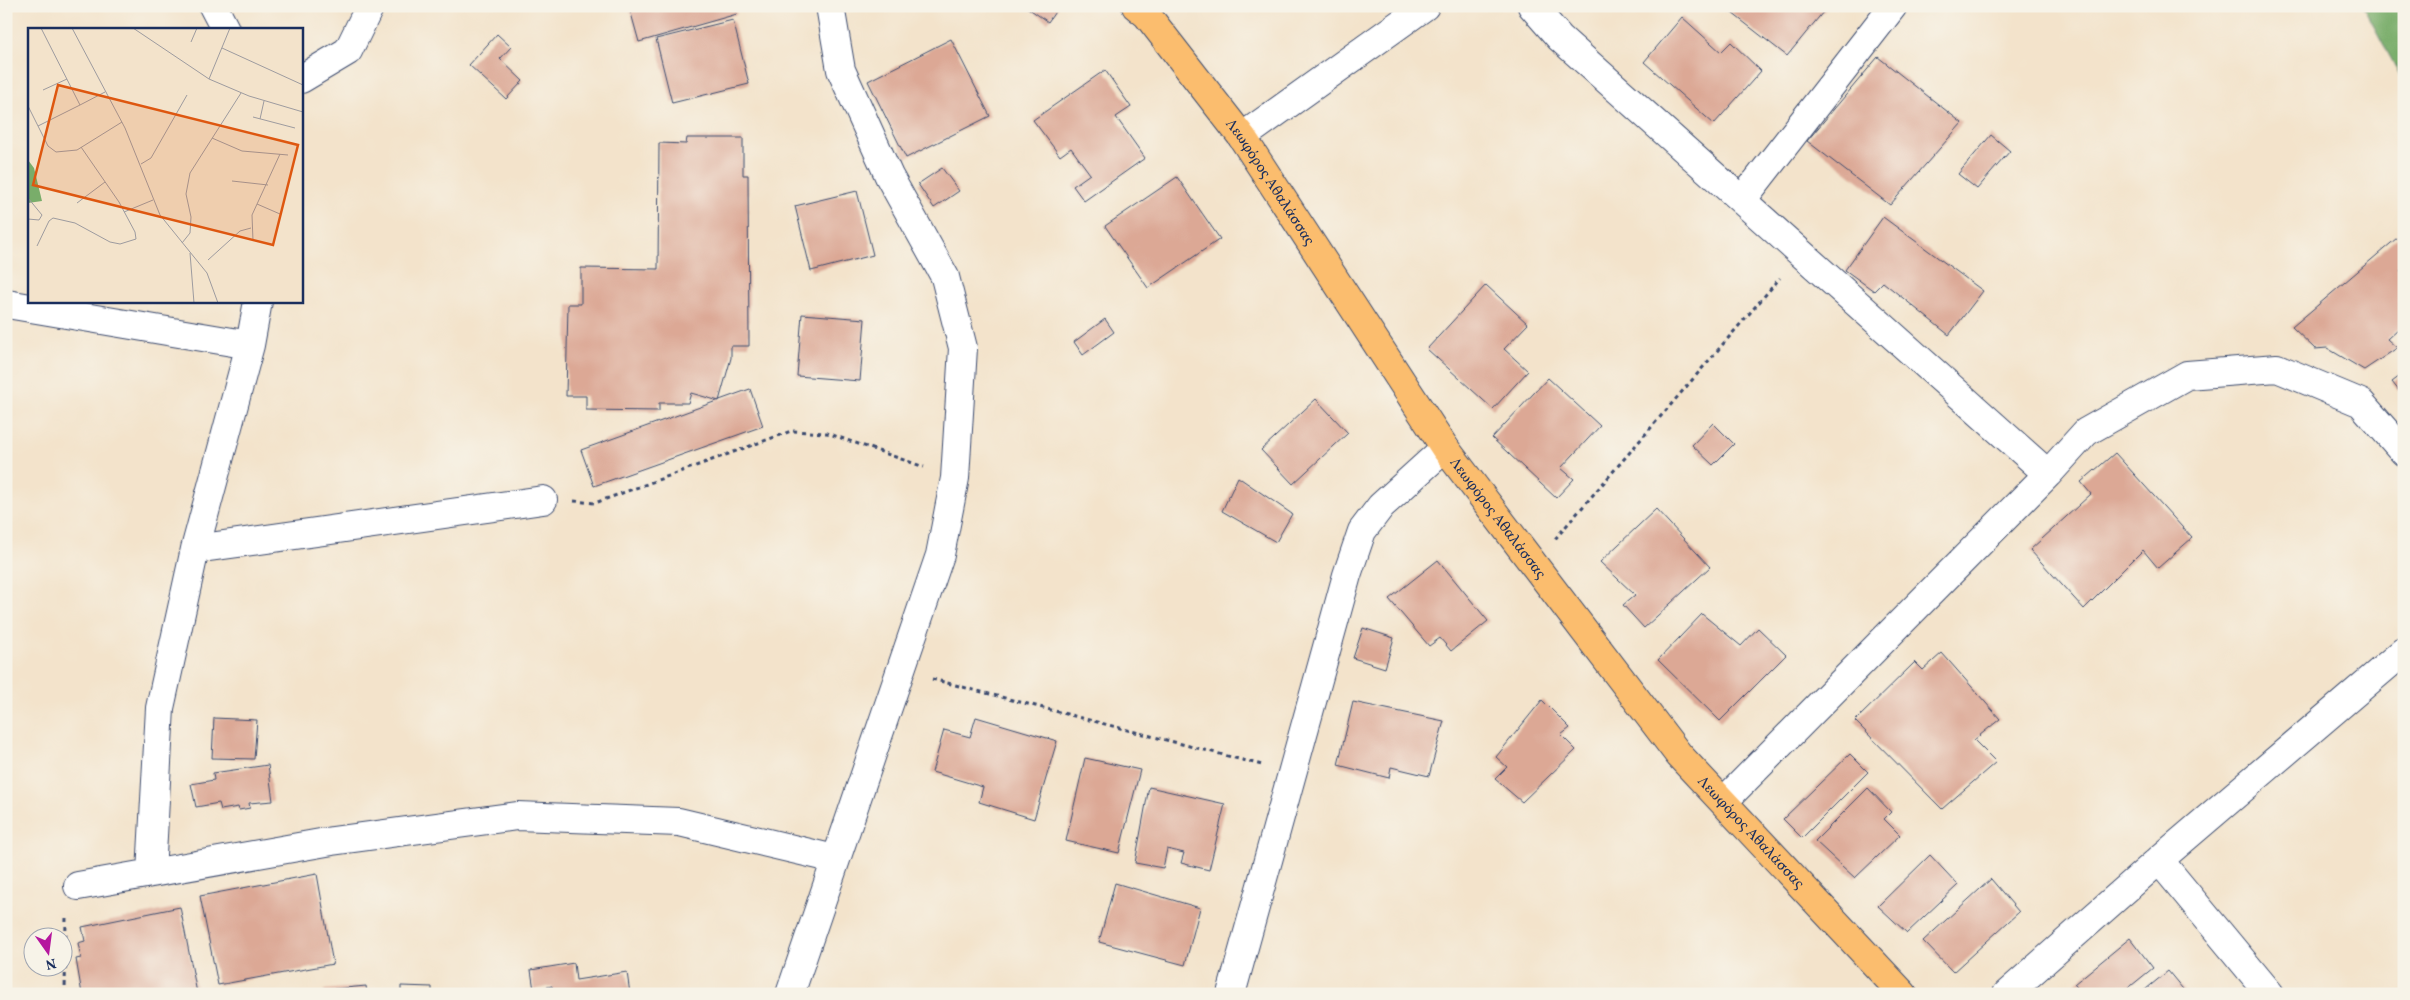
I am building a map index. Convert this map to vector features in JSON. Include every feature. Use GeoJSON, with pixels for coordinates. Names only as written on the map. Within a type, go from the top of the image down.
{"type":"FeatureCollection","features":[{"type":"Feature","properties":{"kind":"main road","name":"Λεωφόρος Αθαλάσσας"},"geometry":{"type":"LineString","coordinates":[[1136,6],[1147,15],[1242,137],[1445,448],[1679,755],[1903,994]]}},
{"type":"Feature","properties":{"kind":"street"},"geometry":{"type":"LineString","coordinates":[[213,6],[224,28]]}},
{"type":"Feature","properties":{"kind":"street"},"geometry":{"type":"LineString","coordinates":[[302,78],[348,51],[370,6]]}},
{"type":"Feature","properties":{"kind":"street"},"geometry":{"type":"LineString","coordinates":[[790,994],[940,555],[955,478],[962,348],[945,277],[889,176],[841,70],[830,6]]}},
{"type":"Feature","properties":{"kind":"street"},"geometry":{"type":"LineString","coordinates":[[1242,137],[1425,6]]}},
{"type":"Feature","properties":{"kind":"street"},"geometry":{"type":"LineString","coordinates":[[1532,6],[1560,38],[2048,474]]}},
{"type":"Feature","properties":{"kind":"street"},"geometry":{"type":"LineString","coordinates":[[1742,200],[1894,6]]}},
{"type":"Feature","properties":{"kind":"street"},"geometry":{"type":"LineString","coordinates":[[151,873],[160,708],[195,549],[250,345],[258,302]]}},
{"type":"Feature","properties":{"kind":"street"},"geometry":{"type":"LineString","coordinates":[[7,304],[250,345]]}},
{"type":"Feature","properties":{"kind":"street"},"geometry":{"type":"LineString","coordinates":[[1724,801],[2048,474],[2086,432],[2187,375],[2277,368],[2362,404],[2404,452]]}},
{"type":"Feature","properties":{"kind":"street"},"geometry":{"type":"LineString","coordinates":[[1231,994],[1347,575],[1362,532],[1381,506],[1445,448]]}},
{"type":"Feature","properties":{"kind":"street"},"geometry":{"type":"LineString","coordinates":[[195,549],[543,500]]}},
{"type":"Feature","properties":{"kind":"street"},"geometry":{"type":"LineString","coordinates":[[2007,994],[2159,860],[2404,651]]}},
{"type":"Feature","properties":{"kind":"street"},"geometry":{"type":"LineString","coordinates":[[78,886],[332,841],[517,816],[679,822],[836,859]]}},
{"type":"Feature","properties":{"kind":"street"},"geometry":{"type":"LineString","coordinates":[[2159,860],[2270,994]]}},
{"type":"Feature","properties":{"kind":"path"},"geometry":{"type":"LineString","coordinates":[[1533,565],[1801,253]]}},
{"type":"Feature","properties":{"kind":"path"},"geometry":{"type":"LineString","coordinates":[[543,500],[595,503],[791,430],[827,433],[955,478]]}},
{"type":"Feature","properties":{"kind":"path"},"geometry":{"type":"LineString","coordinates":[[900,670],[1292,773]]}},
{"type":"Feature","properties":{"kind":"path"},"geometry":{"type":"LineString","coordinates":[[65,994],[66,907],[78,886]]}},
{"type":"Feature","properties":{"kind":"green space"},"geometry":{"type":"Polygon","coordinates":[[[2363,6],[2404,6],[2404,83],[2363,6]]]}},
{"type":"Feature","properties":{"kind":"building"},"geometry":{"type":"Polygon","coordinates":[[[629,6],[734,6],[737,14],[639,42],[629,6]]]}},
{"type":"Feature","properties":{"kind":"building"},"geometry":{"type":"Polygon","coordinates":[[[1025,6],[1059,6],[1048,22],[1025,6]]]}},
{"type":"Feature","properties":{"kind":"building"},"geometry":{"type":"Polygon","coordinates":[[[1723,6],[1828,6],[1787,56],[1723,6]]]}},
{"type":"Feature","properties":{"kind":"building"},"geometry":{"type":"Polygon","coordinates":[[[1682,17],[1721,52],[1731,42],[1761,71],[1714,124],[1644,62],[1682,17]]]}},
{"type":"Feature","properties":{"kind":"building"},"geometry":{"type":"Polygon","coordinates":[[[733,20],[749,84],[672,103],[656,39],[733,20]]]}},
{"type":"Feature","properties":{"kind":"building"},"geometry":{"type":"Polygon","coordinates":[[[497,34],[511,47],[500,59],[523,81],[506,99],[469,65],[497,34]]]}},
{"type":"Feature","properties":{"kind":"building"},"geometry":{"type":"Polygon","coordinates":[[[951,39],[990,116],[906,158],[868,81],[951,39]]]}},
{"type":"Feature","properties":{"kind":"building"},"geometry":{"type":"Polygon","coordinates":[[[1878,57],[1962,123],[1890,205],[1807,141],[1878,57]]]}},
{"type":"Feature","properties":{"kind":"building"},"geometry":{"type":"Polygon","coordinates":[[[1105,70],[1131,107],[1116,117],[1145,158],[1084,201],[1073,186],[1090,174],[1071,148],[1060,156],[1033,120],[1105,70]]]}},
{"type":"Feature","properties":{"kind":"building"},"geometry":{"type":"Polygon","coordinates":[[[1991,135],[2010,151],[1977,189],[1958,174],[1991,135]]]}},
{"type":"Feature","properties":{"kind":"building"},"geometry":{"type":"Polygon","coordinates":[[[687,138],[743,138],[743,175],[748,175],[749,346],[731,346],[731,358],[719,401],[691,393],[688,403],[659,403],[659,411],[586,410],[586,396],[566,396],[568,304],[581,304],[581,268],[658,269],[659,143],[686,144],[687,138]]]}},
{"type":"Feature","properties":{"kind":"building"},"geometry":{"type":"Polygon","coordinates":[[[942,168],[959,191],[934,208],[918,184],[942,168]]]}},
{"type":"Feature","properties":{"kind":"building"},"geometry":{"type":"Polygon","coordinates":[[[1177,177],[1220,239],[1148,288],[1105,226],[1177,177]]]}},
{"type":"Feature","properties":{"kind":"building"},"geometry":{"type":"Polygon","coordinates":[[[857,191],[873,255],[811,271],[795,206],[857,191]]]}},
{"type":"Feature","properties":{"kind":"building"},"geometry":{"type":"Polygon","coordinates":[[[1883,217],[1983,291],[1949,335],[1883,282],[1874,291],[1845,270],[1883,217]]]}},
{"type":"Feature","properties":{"kind":"building"},"geometry":{"type":"Polygon","coordinates":[[[2397,238],[2404,246],[2404,268],[2400,271],[2404,276],[2404,330],[2399,328],[2387,339],[2397,348],[2364,370],[2327,348],[2315,349],[2292,327],[2397,238]]]}},
{"type":"Feature","properties":{"kind":"building"},"geometry":{"type":"Polygon","coordinates":[[[1486,285],[1528,324],[1504,349],[1528,371],[1493,409],[1427,349],[1486,285]]]}},
{"type":"Feature","properties":{"kind":"building"},"geometry":{"type":"Polygon","coordinates":[[[802,314],[865,319],[860,381],[797,376],[802,314]]]}},
{"type":"Feature","properties":{"kind":"building"},"geometry":{"type":"Polygon","coordinates":[[[1105,319],[1114,332],[1083,355],[1074,342],[1105,319]]]}},
{"type":"Feature","properties":{"kind":"building"},"geometry":{"type":"Polygon","coordinates":[[[2404,373],[2404,397],[2392,382],[2404,373]]]}},
{"type":"Feature","properties":{"kind":"building"},"geometry":{"type":"Polygon","coordinates":[[[1548,378],[1600,426],[1561,468],[1574,479],[1556,498],[1492,438],[1548,378]]]}},
{"type":"Feature","properties":{"kind":"building"},"geometry":{"type":"Polygon","coordinates":[[[750,389],[763,426],[594,486],[581,450],[750,389]]]}},
{"type":"Feature","properties":{"kind":"building"},"geometry":{"type":"Polygon","coordinates":[[[1316,399],[1348,433],[1293,484],[1261,450],[1316,399]]]}},
{"type":"Feature","properties":{"kind":"building"},"geometry":{"type":"Polygon","coordinates":[[[1713,423],[1734,444],[1713,465],[1692,445],[1713,423]]]}},
{"type":"Feature","properties":{"kind":"building"},"geometry":{"type":"Polygon","coordinates":[[[2115,453],[2192,538],[2158,568],[2143,550],[2084,609],[2030,550],[2091,494],[2081,482],[2115,453]]]}},
{"type":"Feature","properties":{"kind":"building"},"geometry":{"type":"Polygon","coordinates":[[[1238,477],[1292,514],[1276,542],[1222,511],[1238,477]]]}},
{"type":"Feature","properties":{"kind":"building"},"geometry":{"type":"Polygon","coordinates":[[[1656,509],[1710,567],[1644,628],[1623,605],[1635,595],[1600,562],[1656,509]]]}},
{"type":"Feature","properties":{"kind":"building"},"geometry":{"type":"Polygon","coordinates":[[[1438,560],[1488,621],[1451,651],[1440,638],[1429,646],[1389,599],[1438,560]]]}},
{"type":"Feature","properties":{"kind":"building"},"geometry":{"type":"Polygon","coordinates":[[[1702,614],[1741,646],[1758,628],[1786,655],[1720,721],[1658,660],[1702,614]]]}},
{"type":"Feature","properties":{"kind":"building"},"geometry":{"type":"Polygon","coordinates":[[[1363,628],[1394,638],[1385,668],[1353,658],[1363,628]]]}},
{"type":"Feature","properties":{"kind":"building"},"geometry":{"type":"Polygon","coordinates":[[[1942,653],[2000,719],[1974,740],[1996,762],[1942,809],[1855,721],[1915,662],[1923,670],[1942,653]]]}},
{"type":"Feature","properties":{"kind":"building"},"geometry":{"type":"Polygon","coordinates":[[[1542,700],[1570,728],[1561,735],[1576,750],[1522,802],[1495,779],[1507,767],[1496,757],[1542,700]]]}},
{"type":"Feature","properties":{"kind":"building"},"geometry":{"type":"Polygon","coordinates":[[[1353,702],[1444,721],[1429,776],[1391,767],[1389,778],[1338,765],[1353,702]]]}},
{"type":"Feature","properties":{"kind":"building"},"geometry":{"type":"Polygon","coordinates":[[[976,717],[1057,741],[1034,819],[979,802],[983,787],[932,772],[944,730],[970,737],[976,717]]]}},
{"type":"Feature","properties":{"kind":"building"},"geometry":{"type":"Polygon","coordinates":[[[214,718],[257,720],[254,759],[212,758],[214,718]]]}},
{"type":"Feature","properties":{"kind":"building"},"geometry":{"type":"Polygon","coordinates":[[[1850,754],[1868,772],[1802,838],[1783,819],[1850,754]]]}},
{"type":"Feature","properties":{"kind":"building"},"geometry":{"type":"Polygon","coordinates":[[[1085,758],[1140,770],[1119,853],[1066,841],[1085,758]]]}},
{"type":"Feature","properties":{"kind":"building"},"geometry":{"type":"Polygon","coordinates":[[[268,765],[273,801],[249,803],[250,808],[239,810],[238,807],[221,810],[219,803],[196,807],[191,784],[214,780],[213,773],[268,765]]]}},
{"type":"Feature","properties":{"kind":"building"},"geometry":{"type":"Polygon","coordinates":[[[1149,787],[1225,804],[1209,870],[1181,863],[1184,853],[1167,849],[1163,868],[1135,863],[1149,787]]]}},
{"type":"Feature","properties":{"kind":"building"},"geometry":{"type":"Polygon","coordinates":[[[1868,788],[1891,812],[1884,819],[1900,835],[1855,878],[1815,841],[1868,788]]]}},
{"type":"Feature","properties":{"kind":"building"},"geometry":{"type":"Polygon","coordinates":[[[1930,855],[1958,885],[1907,933],[1878,906],[1930,855]]]}},
{"type":"Feature","properties":{"kind":"building"},"geometry":{"type":"Polygon","coordinates":[[[317,874],[333,964],[218,985],[200,896],[317,874]]]}},
{"type":"Feature","properties":{"kind":"building"},"geometry":{"type":"Polygon","coordinates":[[[1991,879],[2019,912],[1953,972],[1923,941],[1991,879]]]}},
{"type":"Feature","properties":{"kind":"building"},"geometry":{"type":"Polygon","coordinates":[[[1115,883],[1200,908],[1185,965],[1099,942],[1115,883]]]}},
{"type":"Feature","properties":{"kind":"building"},"geometry":{"type":"Polygon","coordinates":[[[180,907],[197,993],[82,994],[76,959],[81,958],[78,943],[85,941],[82,927],[180,907]]]}},
{"type":"Feature","properties":{"kind":"building"},"geometry":{"type":"Polygon","coordinates":[[[2130,938],[2153,968],[2121,994],[2083,994],[2074,984],[2130,938]]]}},
{"type":"Feature","properties":{"kind":"building"},"geometry":{"type":"Polygon","coordinates":[[[574,963],[576,980],[627,972],[630,994],[553,994],[552,986],[534,990],[531,970],[574,963]]]}},
{"type":"Feature","properties":{"kind":"building"},"geometry":{"type":"Polygon","coordinates":[[[2168,971],[2187,994],[2140,994],[2168,971]]]}},
{"type":"Feature","properties":{"kind":"building"},"geometry":{"type":"Polygon","coordinates":[[[366,986],[367,994],[325,994],[324,990],[366,986]]]}},
{"type":"Feature","properties":{"kind":"building"},"geometry":{"type":"Polygon","coordinates":[[[401,986],[432,987],[432,994],[401,994],[401,986]]]}}]}
